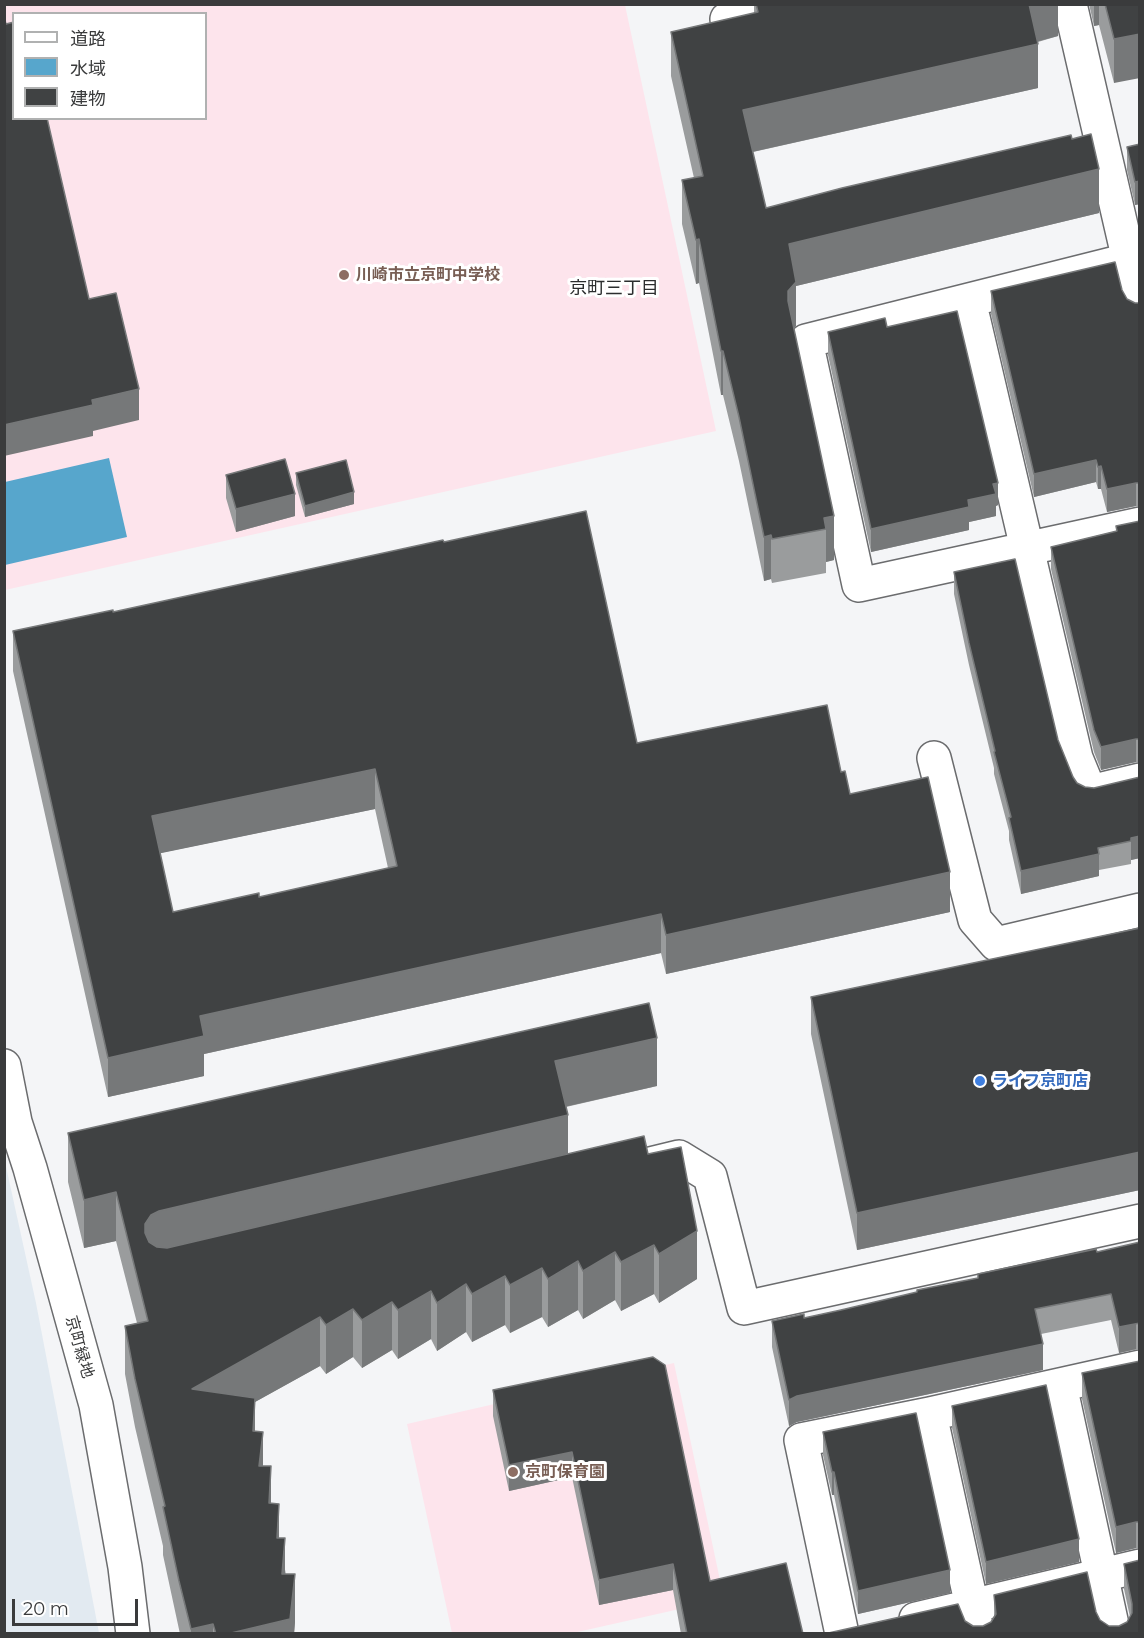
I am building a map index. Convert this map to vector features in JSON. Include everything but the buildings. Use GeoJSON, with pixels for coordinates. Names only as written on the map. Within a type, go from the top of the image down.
{"type":"FeatureCollection","features":[{"type":"Feature","properties":{"kind":"street"},"geometry":{"type":"LineString","coordinates":[[727,19],[798,4]]}},
{"type":"Feature","properties":{"kind":"street"},"geometry":{"type":"LineString","coordinates":[[1070,4],[1099,132],[1134,259],[1140,308]]}},
{"type":"Feature","properties":{"kind":"street"},"geometry":{"type":"LineString","coordinates":[[1065,139],[1099,132]]}},
{"type":"Feature","properties":{"kind":"street"},"geometry":{"type":"LineString","coordinates":[[1134,259],[806,341],[859,585],[1140,524]]}},
{"type":"Feature","properties":{"kind":"street"},"geometry":{"type":"LineString","coordinates":[[969,300],[1076,758],[1090,792],[1140,780]]}},
{"type":"Feature","properties":{"kind":"street"},"geometry":{"type":"LineString","coordinates":[[934,758],[975,920],[996,944],[1140,910]]}},
{"type":"Feature","properties":{"kind":"street","name":"京町緑地"},"geometry":{"type":"LineString","coordinates":[[4,1066],[15,1122],[96,1405],[125,1567],[134,1634]]}},
{"type":"Feature","properties":{"kind":"street"},"geometry":{"type":"LineString","coordinates":[[611,1173],[680,1157],[710,1176],[744,1308],[1140,1221]]}},
{"type":"Feature","properties":{"kind":"street"},"geometry":{"type":"LineString","coordinates":[[842,1634],[801,1440],[1140,1367]]}},
{"type":"Feature","properties":{"kind":"street"},"geometry":{"type":"LineString","coordinates":[[1060,1385],[1114,1634]]}},
{"type":"Feature","properties":{"kind":"street"},"geometry":{"type":"LineString","coordinates":[[930,1414],[976,1620]]}},
{"type":"Feature","properties":{"kind":"street"},"geometry":{"type":"LineString","coordinates":[[871,1630],[976,1620],[1102,1575],[1140,1566]]}},
{"type":"Feature","properties":{"kind":"shaded area","name":"川崎市立京町中学校"},"geometry":{"type":"Polygon","coordinates":[[[4,5],[625,5],[716,431],[5,590],[4,5]]]}},
{"type":"Feature","properties":{"kind":"shaded area"},"geometry":{"type":"Polygon","coordinates":[[[5,1162],[36,1303],[99,1633],[5,1633],[5,1162]]]}},
{"type":"Feature","properties":{"kind":"shaded area"},"geometry":{"type":"Polygon","coordinates":[[[674,1363],[724,1599],[573,1633],[452,1633],[407,1424],[674,1363]]]}},
{"type":"Feature","properties":{"kind":"water"},"geometry":{"type":"Polygon","coordinates":[[[109,458],[127,537],[5,565],[5,482],[109,458]]]}},
{"type":"Feature","properties":{"kind":"place","name":"川崎市立京町中学校"},"geometry":{"type":"Point","coordinates":[344,275]}},
{"type":"Feature","properties":{"kind":"place","name":"ライフ京町店"},"geometry":{"type":"Point","coordinates":[980,1081]}},
{"type":"Feature","properties":{"kind":"place","name":"京町保育園"},"geometry":{"type":"Point","coordinates":[513,1472]}},
{"type":"Feature","properties":{"kind":"district","name":"京町三丁目"},"geometry":{"type":"Point","coordinates":[614,289]}}]}
